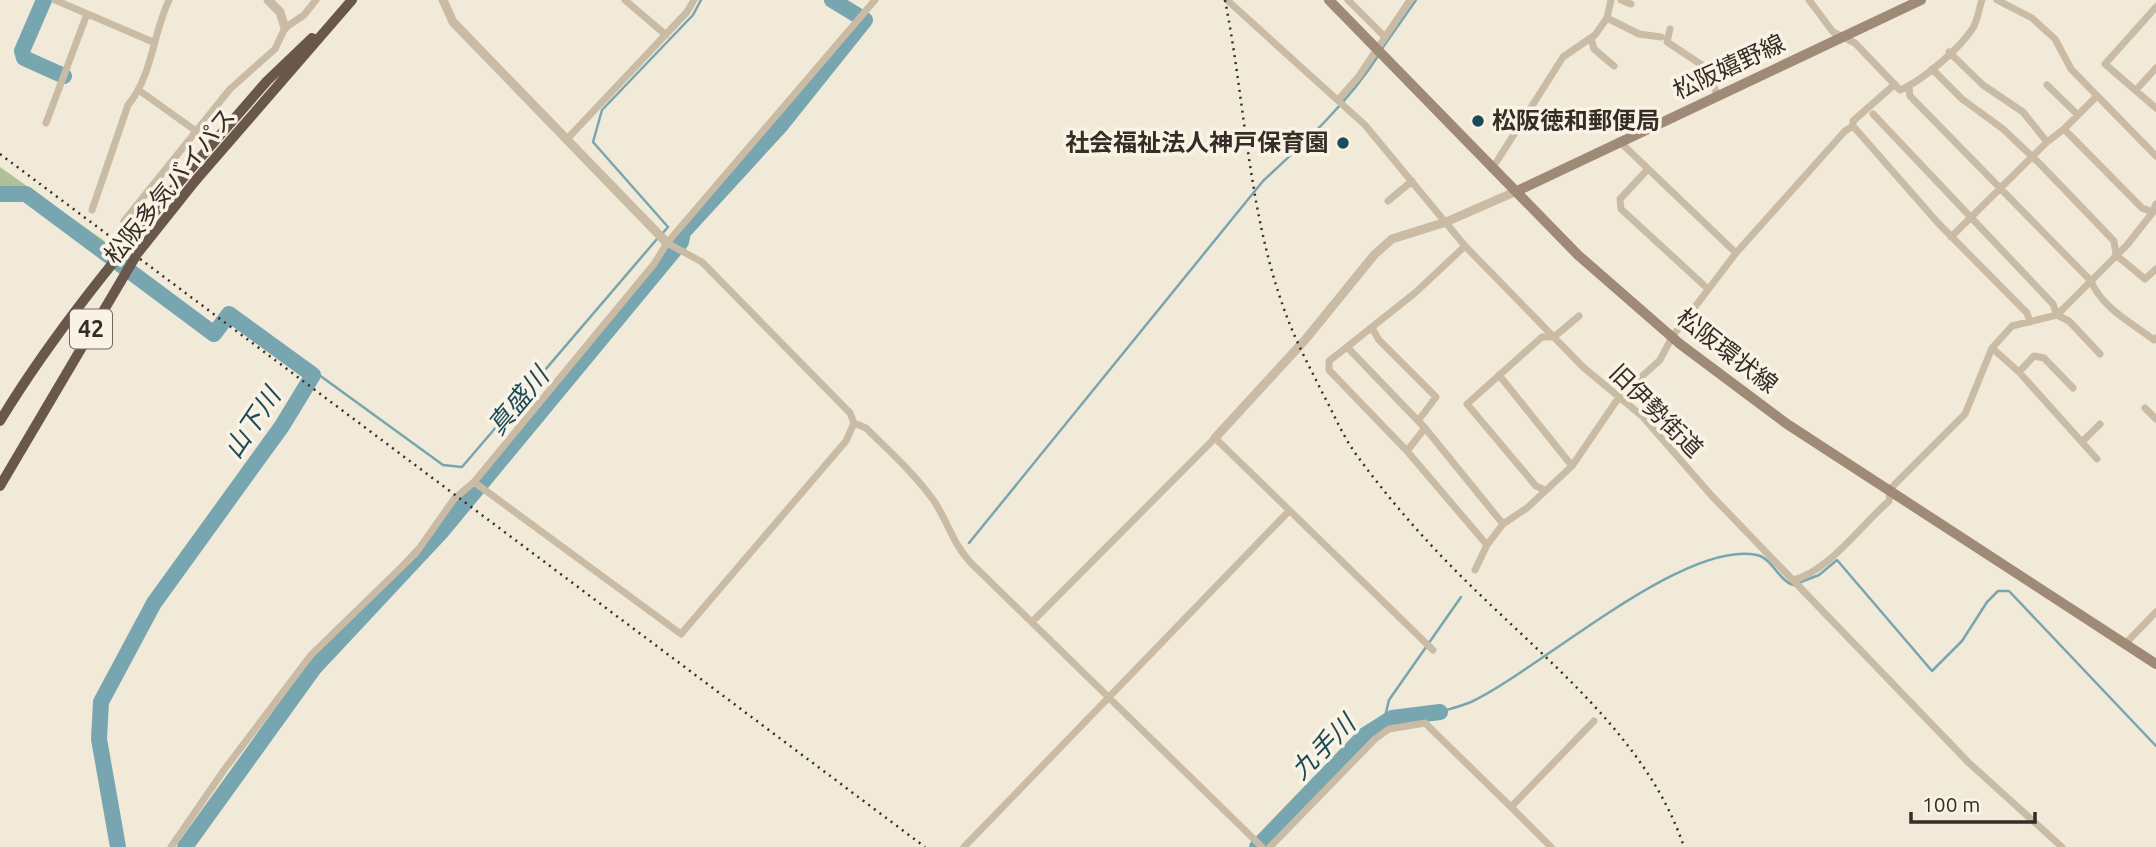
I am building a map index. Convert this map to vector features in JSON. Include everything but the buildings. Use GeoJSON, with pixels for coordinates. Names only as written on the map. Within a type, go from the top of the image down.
{"type":"FeatureCollection","features":[{"type":"Feature","properties":{"kind":"highway","name":"松阪多気バイパス"},"geometry":{"type":"LineString","coordinates":[[0,421],[29,373],[102,275],[352,0]]}},
{"type":"Feature","properties":{"kind":"highway","name":"松阪多気バイパス"},"geometry":{"type":"LineString","coordinates":[[0,486],[137,254],[192,176]]}},
{"type":"Feature","properties":{"kind":"main road","name":"松阪環状線"},"geometry":{"type":"LineString","coordinates":[[1329,0],[1578,255],[1672,337],[1787,424],[2156,664]]}},
{"type":"Feature","properties":{"kind":"main road","name":"松阪嬉野線"},"geometry":{"type":"LineString","coordinates":[[1517,191],[1921,0]]}},
{"type":"Feature","properties":{"kind":"street"},"geometry":{"type":"LineString","coordinates":[[55,0],[153,42]]}},
{"type":"Feature","properties":{"kind":"street"},"geometry":{"type":"LineString","coordinates":[[92,210],[128,105],[140,91],[153,42],[169,0]]}},
{"type":"Feature","properties":{"kind":"street"},"geometry":{"type":"LineString","coordinates":[[268,0],[280,12],[285,28]]}},
{"type":"Feature","properties":{"kind":"street"},"geometry":{"type":"LineString","coordinates":[[124,221],[230,89],[275,49],[285,28],[304,15],[316,0]]}},
{"type":"Feature","properties":{"kind":"street"},"geometry":{"type":"LineString","coordinates":[[443,0],[453,22],[656,232],[665,241],[702,262],[850,413],[855,423],[866,428],[922,483],[937,505],[954,545],[1262,847]]}},
{"type":"Feature","properties":{"kind":"street"},"geometry":{"type":"LineString","coordinates":[[625,0],[666,35]]}},
{"type":"Feature","properties":{"kind":"street"},"geometry":{"type":"LineString","coordinates":[[568,138],[666,35],[694,0]]}},
{"type":"Feature","properties":{"kind":"street"},"geometry":{"type":"LineString","coordinates":[[171,847],[224,770],[311,655],[416,553],[458,495],[474,481],[654,264],[665,241],[875,0]]}},
{"type":"Feature","properties":{"kind":"street","name":"旧伊勢街道"},"geometry":{"type":"LineString","coordinates":[[1227,0],[1364,125],[1465,246],[1554,337],[1642,416],[1711,495],[1969,763],[2062,847]]}},
{"type":"Feature","properties":{"kind":"street"},"geometry":{"type":"LineString","coordinates":[[1348,0],[1384,36]]}},
{"type":"Feature","properties":{"kind":"street"},"geometry":{"type":"LineString","coordinates":[[1338,100],[1410,0]]}},
{"type":"Feature","properties":{"kind":"street"},"geometry":{"type":"LineString","coordinates":[[1492,169],[1563,57],[1591,38],[1606,18],[1611,0]]}},
{"type":"Feature","properties":{"kind":"street"},"geometry":{"type":"LineString","coordinates":[[1621,0],[1632,4]]}},
{"type":"Feature","properties":{"kind":"street"},"geometry":{"type":"LineString","coordinates":[[1809,0],[1821,20],[1842,37],[1855,43],[1900,90],[1932,69],[1975,24],[1982,0]]}},
{"type":"Feature","properties":{"kind":"street"},"geometry":{"type":"LineString","coordinates":[[1997,0],[2032,18],[2055,39],[2071,69],[2156,156]]}},
{"type":"Feature","properties":{"kind":"street"},"geometry":{"type":"LineString","coordinates":[[2156,7],[2105,64],[2156,108]]}},
{"type":"Feature","properties":{"kind":"street"},"geometry":{"type":"LineString","coordinates":[[46,123],[61,76],[88,14]]}},
{"type":"Feature","properties":{"kind":"street"},"geometry":{"type":"LineString","coordinates":[[1606,18],[1639,34],[1661,37]]}},
{"type":"Feature","properties":{"kind":"street"},"geometry":{"type":"LineString","coordinates":[[1670,29],[1667,42],[1705,67],[1718,96]]}},
{"type":"Feature","properties":{"kind":"street"},"geometry":{"type":"LineString","coordinates":[[1591,38],[1594,50],[1614,66]]}},
{"type":"Feature","properties":{"kind":"street"},"geometry":{"type":"LineString","coordinates":[[1949,52],[1983,85],[2023,112],[2048,142]]}},
{"type":"Feature","properties":{"kind":"street"},"geometry":{"type":"LineString","coordinates":[[2136,90],[2156,68]]}},
{"type":"Feature","properties":{"kind":"street"},"geometry":{"type":"LineString","coordinates":[[1932,69],[1962,99],[2003,129],[2114,241],[2116,255],[2145,279],[2156,269]]}},
{"type":"Feature","properties":{"kind":"street"},"geometry":{"type":"LineString","coordinates":[[1475,570],[1487,545],[1503,524],[1527,508],[1572,466],[1619,397],[1660,360],[1672,337],[1736,253],[1845,131],[1853,126],[1853,121],[1888,96],[1895,84]]}},
{"type":"Feature","properties":{"kind":"street"},"geometry":{"type":"LineString","coordinates":[[2047,85],[2078,115]]}},
{"type":"Feature","properties":{"kind":"street"},"geometry":{"type":"LineString","coordinates":[[1909,86],[1910,96],[2091,281],[2095,292],[2134,329],[2154,340],[2156,338]]}},
{"type":"Feature","properties":{"kind":"street"},"geometry":{"type":"LineString","coordinates":[[140,91],[196,131]]}},
{"type":"Feature","properties":{"kind":"street"},"geometry":{"type":"LineString","coordinates":[[1951,237],[2097,96]]}},
{"type":"Feature","properties":{"kind":"street"},"geometry":{"type":"LineString","coordinates":[[1873,114],[2053,304],[2057,314],[2068,321],[2100,354]]}},
{"type":"Feature","properties":{"kind":"street"},"geometry":{"type":"LineString","coordinates":[[1853,126],[1951,237],[2027,313],[2030,322]]}},
{"type":"Feature","properties":{"kind":"street"},"geometry":{"type":"LineString","coordinates":[[2064,129],[2143,208],[2153,212]]}},
{"type":"Feature","properties":{"kind":"street"},"geometry":{"type":"LineString","coordinates":[[1619,141],[1736,253]]}},
{"type":"Feature","properties":{"kind":"street"},"geometry":{"type":"LineString","coordinates":[[1648,169],[1620,199],[1621,209],[1708,289]]}},
{"type":"Feature","properties":{"kind":"street"},"geometry":{"type":"LineString","coordinates":[[1388,201],[1412,181]]}},
{"type":"Feature","properties":{"kind":"street"},"geometry":{"type":"LineString","coordinates":[[1032,622],[1215,438],[1305,340],[1381,248],[1392,239],[1446,222],[1517,191]]}},
{"type":"Feature","properties":{"kind":"street"},"geometry":{"type":"LineString","coordinates":[[1793,580],[1819,569],[1842,547],[1889,501],[1890,490],[1965,414],[1992,348],[2012,326],[2057,314],[2116,255],[2153,212],[2156,204]]}},
{"type":"Feature","properties":{"kind":"street"},"geometry":{"type":"LineString","coordinates":[[1465,246],[1372,328],[1329,361],[1329,370],[1407,452],[1487,545]]}},
{"type":"Feature","properties":{"kind":"street"},"geometry":{"type":"LineString","coordinates":[[1545,490],[1536,486],[1467,404],[1542,337],[1554,337],[1578,316]]}},
{"type":"Feature","properties":{"kind":"street"},"geometry":{"type":"LineString","coordinates":[[1372,328],[1379,340],[1436,397],[1418,421]]}},
{"type":"Feature","properties":{"kind":"street"},"geometry":{"type":"LineString","coordinates":[[1348,347],[1425,428],[1503,524]]}},
{"type":"Feature","properties":{"kind":"street"},"geometry":{"type":"LineString","coordinates":[[1992,348],[2019,372],[2097,458]]}},
{"type":"Feature","properties":{"kind":"street"},"geometry":{"type":"LineString","coordinates":[[2019,372],[2034,356],[2044,358],[2073,388]]}},
{"type":"Feature","properties":{"kind":"street"},"geometry":{"type":"LineString","coordinates":[[1499,375],[1572,466]]}},
{"type":"Feature","properties":{"kind":"street"},"geometry":{"type":"LineString","coordinates":[[2145,408],[2156,419]]}},
{"type":"Feature","properties":{"kind":"street"},"geometry":{"type":"LineString","coordinates":[[474,481],[681,634],[846,441],[855,423]]}},
{"type":"Feature","properties":{"kind":"street"},"geometry":{"type":"LineString","coordinates":[[2082,442],[2099,424]]}},
{"type":"Feature","properties":{"kind":"street"},"geometry":{"type":"LineString","coordinates":[[1407,452],[1425,428]]}},
{"type":"Feature","properties":{"kind":"street"},"geometry":{"type":"LineString","coordinates":[[1215,438],[1433,650]]}},
{"type":"Feature","properties":{"kind":"street"},"geometry":{"type":"LineString","coordinates":[[964,847],[1111,699],[1289,512]]}},
{"type":"Feature","properties":{"kind":"street"},"geometry":{"type":"LineString","coordinates":[[1842,547],[1850,552]]}},
{"type":"Feature","properties":{"kind":"street"},"geometry":{"type":"LineString","coordinates":[[2125,644],[2156,612]]}},
{"type":"Feature","properties":{"kind":"street"},"geometry":{"type":"LineString","coordinates":[[1511,807],[1594,722]]}},
{"type":"Feature","properties":{"kind":"street"},"geometry":{"type":"LineString","coordinates":[[1270,847],[1366,746],[1389,729],[1425,723],[1551,847]]}},
{"type":"Feature","properties":{"kind":"green space"},"geometry":{"type":"Polygon","coordinates":[[[0,167],[106,242],[101,246],[24,190],[0,190],[0,167]]]}},
{"type":"Feature","properties":{"kind":"waterway"},"geometry":{"type":"LineString","coordinates":[[44,0],[22,51],[24,58],[64,76]]}},
{"type":"Feature","properties":{"kind":"waterway"},"geometry":{"type":"LineString","coordinates":[[662,234],[668,227],[593,142],[602,110],[693,15],[701,0]]}},
{"type":"Feature","properties":{"kind":"waterway","name":"真盛川"},"geometry":{"type":"LineString","coordinates":[[185,847],[314,668],[442,531],[681,242],[683,232],[781,125],[865,20],[832,0]]}},
{"type":"Feature","properties":{"kind":"waterway"},"geometry":{"type":"LineString","coordinates":[[1381,50],[1416,0]]}},
{"type":"Feature","properties":{"kind":"waterway"},"geometry":{"type":"LineString","coordinates":[[969,543],[1263,181],[1339,107],[1378,56]]}},
{"type":"Feature","properties":{"kind":"waterway","name":"山下川"},"geometry":{"type":"LineString","coordinates":[[0,194],[26,194],[214,334],[229,314],[313,375],[282,426],[154,603],[101,702],[99,739],[118,847]]}},
{"type":"Feature","properties":{"kind":"waterway"},"geometry":{"type":"LineString","coordinates":[[313,375],[315,372],[443,465],[462,467],[657,239]]}},
{"type":"Feature","properties":{"kind":"waterway"},"geometry":{"type":"LineString","coordinates":[[1440,712],[1471,702],[1500,686],[1652,586],[1691,567],[1727,555],[1757,555],[1767,560],[1793,585],[1819,575],[1837,560],[1932,671],[1962,641],[1987,602],[1998,591],[2009,591],[2156,746]]}},
{"type":"Feature","properties":{"kind":"waterway"},"geometry":{"type":"LineString","coordinates":[[1384,721],[1389,700],[1461,597]]}},
{"type":"Feature","properties":{"kind":"waterway","name":"九手川"},"geometry":{"type":"LineString","coordinates":[[1257,847],[1365,735],[1392,718],[1440,712]]}},
{"type":"Feature","properties":{"kind":"railway"},"geometry":{"type":"LineString","coordinates":[[1225,0],[1255,193],[1271,269],[1296,339],[1343,433],[1371,474],[1425,539],[1593,704],[1621,737],[1668,808],[1684,847]]}},
{"type":"Feature","properties":{"kind":"railway"},"geometry":{"type":"LineString","coordinates":[[0,154],[925,847]]}},
{"type":"Feature","properties":{"kind":"place","name":"松阪徳和郵便局"},"geometry":{"type":"Point","coordinates":[1478,121]}},
{"type":"Feature","properties":{"kind":"place","name":"社会福祉法人神戸保育園"},"geometry":{"type":"Point","coordinates":[1343,143]}}]}
